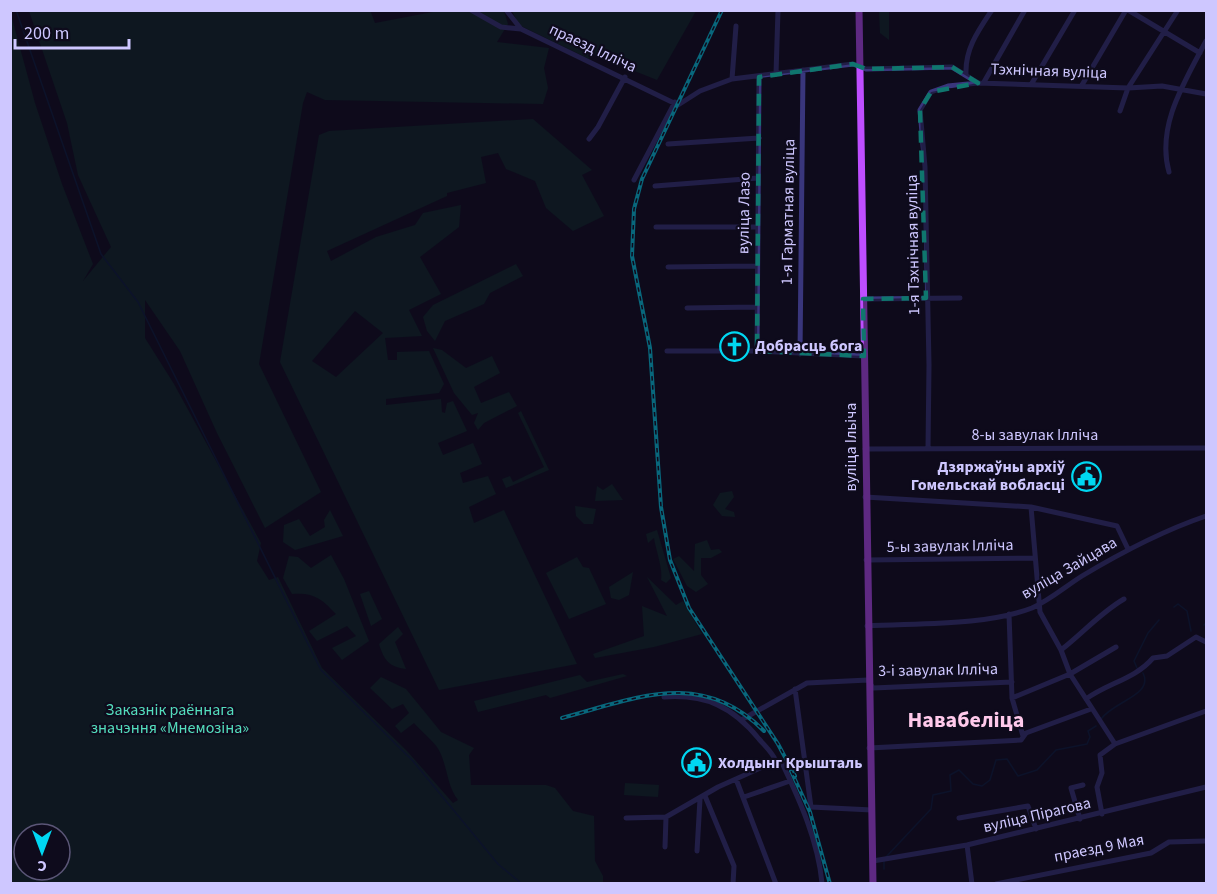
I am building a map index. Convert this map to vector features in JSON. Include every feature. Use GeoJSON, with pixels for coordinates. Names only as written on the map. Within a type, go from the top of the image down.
{"type":"FeatureCollection","features":[{"type":"Feature","properties":{"kind":"main road","name":"вуліца Ільіча"},"geometry":{"type":"LineString","coordinates":[[859,10],[867,626],[873,884]]}},
{"type":"Feature","properties":{"kind":"street"},"geometry":{"type":"LineString","coordinates":[[471,10],[501,27],[520,29]]}},
{"type":"Feature","properties":{"kind":"street","name":"праезд Ілліча"},"geometry":{"type":"LineString","coordinates":[[506,10],[520,29],[625,77],[676,104]]}},
{"type":"Feature","properties":{"kind":"street"},"geometry":{"type":"LineString","coordinates":[[776,74],[778,10]]}},
{"type":"Feature","properties":{"kind":"street"},"geometry":{"type":"LineString","coordinates":[[966,74],[966,60],[972,42],[992,10]]}},
{"type":"Feature","properties":{"kind":"street"},"geometry":{"type":"LineString","coordinates":[[981,82],[1025,10]]}},
{"type":"Feature","properties":{"kind":"street"},"geometry":{"type":"LineString","coordinates":[[1032,83],[1075,10]]}},
{"type":"Feature","properties":{"kind":"street"},"geometry":{"type":"LineString","coordinates":[[1082,85],[1127,10],[1200,53]]}},
{"type":"Feature","properties":{"kind":"street"},"geometry":{"type":"LineString","coordinates":[[1120,111],[1128,88],[1178,10]]}},
{"type":"Feature","properties":{"kind":"street"},"geometry":{"type":"LineString","coordinates":[[732,79],[736,26]]}},
{"type":"Feature","properties":{"kind":"street"},"geometry":{"type":"LineString","coordinates":[[1169,172],[1164,147],[1167,128],[1181,89],[1206,41]]}},
{"type":"Feature","properties":{"kind":"street","name":"Тэхнічная вуліца"},"geometry":{"type":"LineString","coordinates":[[676,104],[700,91],[732,79],[853,64],[859,67],[952,68],[981,82],[1128,88],[1149,85],[1206,94]]}},
{"type":"Feature","properties":{"kind":"street","name":"1-я Гарматная вуліца"},"geometry":{"type":"LineString","coordinates":[[800,354],[803,70]]}},
{"type":"Feature","properties":{"kind":"street"},"geometry":{"type":"LineString","coordinates":[[589,139],[625,77]]}},
{"type":"Feature","properties":{"kind":"street","name":"вуліца Лазо"},"geometry":{"type":"LineString","coordinates":[[757,351],[759,77]]}},
{"type":"Feature","properties":{"kind":"street","name":"1-я Тэхнічная вуліца"},"geometry":{"type":"LineString","coordinates":[[928,449],[929,353],[926,298],[925,167],[920,111],[931,92],[948,86],[981,82]]}},
{"type":"Feature","properties":{"kind":"street"},"geometry":{"type":"LineString","coordinates":[[634,180],[676,104]]}},
{"type":"Feature","properties":{"kind":"street"},"geometry":{"type":"LineString","coordinates":[[668,144],[759,138]]}},
{"type":"Feature","properties":{"kind":"street"},"geometry":{"type":"LineString","coordinates":[[655,186],[758,178]]}},
{"type":"Feature","properties":{"kind":"street"},"geometry":{"type":"LineString","coordinates":[[656,227],[757,227]]}},
{"type":"Feature","properties":{"kind":"street"},"geometry":{"type":"LineString","coordinates":[[668,267],[756,266]]}},
{"type":"Feature","properties":{"kind":"street"},"geometry":{"type":"LineString","coordinates":[[863,299],[960,298]]}},
{"type":"Feature","properties":{"kind":"street"},"geometry":{"type":"LineString","coordinates":[[687,308],[756,307]]}},
{"type":"Feature","properties":{"kind":"street"},"geometry":{"type":"LineString","coordinates":[[667,351],[757,351],[864,356]]}},
{"type":"Feature","properties":{"kind":"street","name":"8-ы завулак Ілліча"},"geometry":{"type":"LineString","coordinates":[[865,449],[1206,448]]}},
{"type":"Feature","properties":{"kind":"street"},"geometry":{"type":"LineString","coordinates":[[865,497],[1031,507],[1117,526],[1128,549]]}},
{"type":"Feature","properties":{"kind":"street"},"geometry":{"type":"LineString","coordinates":[[1031,507],[1037,605],[1062,650],[1070,674],[1115,744]]}},
{"type":"Feature","properties":{"kind":"street","name":"вуліца Зайцава"},"geometry":{"type":"LineString","coordinates":[[867,626],[944,622],[1009,614],[1037,605],[1128,549],[1206,516]]}},
{"type":"Feature","properties":{"kind":"street","name":"5-ы завулак Ілліча"},"geometry":{"type":"LineString","coordinates":[[866,560],[1035,558]]}},
{"type":"Feature","properties":{"kind":"street"},"geometry":{"type":"LineString","coordinates":[[1062,650],[1090,627],[1099,615],[1124,599]]}},
{"type":"Feature","properties":{"kind":"street"},"geometry":{"type":"LineString","coordinates":[[1009,614],[1012,698],[1023,736]]}},
{"type":"Feature","properties":{"kind":"street"},"geometry":{"type":"LineString","coordinates":[[1086,699],[1102,687],[1114,686],[1145,668],[1154,658],[1167,656],[1178,646],[1200,637],[1206,642]]}},
{"type":"Feature","properties":{"kind":"street","name":"3-і завулак Ілліча"},"geometry":{"type":"LineString","coordinates":[[1012,698],[1070,674],[1116,647]]}},
{"type":"Feature","properties":{"kind":"street"},"geometry":{"type":"LineString","coordinates":[[743,719],[807,683],[868,680]]}},
{"type":"Feature","properties":{"kind":"street","name":"3-і завулак Ілліча"},"geometry":{"type":"LineString","coordinates":[[868,680],[873,688],[1012,682]]}},
{"type":"Feature","properties":{"kind":"street"},"geometry":{"type":"LineString","coordinates":[[795,689],[811,807],[872,810]]}},
{"type":"Feature","properties":{"kind":"street"},"geometry":{"type":"LineString","coordinates":[[664,697],[679,696],[708,702],[743,719],[776,761],[782,763],[802,807],[816,851],[822,883]]}},
{"type":"Feature","properties":{"kind":"street"},"geometry":{"type":"LineString","coordinates":[[869,748],[1021,740],[1023,736],[1091,709]]}},
{"type":"Feature","properties":{"kind":"street"},"geometry":{"type":"LineString","coordinates":[[1102,814],[1097,787],[1102,773],[1100,754],[1115,744],[1206,711]]}},
{"type":"Feature","properties":{"kind":"street"},"geometry":{"type":"LineString","coordinates":[[626,818],[666,818],[736,779],[776,761]]}},
{"type":"Feature","properties":{"kind":"street"},"geometry":{"type":"LineString","coordinates":[[736,779],[777,884]]}},
{"type":"Feature","properties":{"kind":"street"},"geometry":{"type":"LineString","coordinates":[[744,796],[790,781]]}},
{"type":"Feature","properties":{"kind":"street"},"geometry":{"type":"LineString","coordinates":[[1080,819],[1071,788],[1083,785]]}},
{"type":"Feature","properties":{"kind":"street","name":"вуліца Пірагова"},"geometry":{"type":"LineString","coordinates":[[873,861],[967,845],[1206,787]]}},
{"type":"Feature","properties":{"kind":"street"},"geometry":{"type":"LineString","coordinates":[[697,851],[702,797]]}},
{"type":"Feature","properties":{"kind":"street"},"geometry":{"type":"LineString","coordinates":[[702,797],[734,866],[733,884]]}},
{"type":"Feature","properties":{"kind":"street"},"geometry":{"type":"LineString","coordinates":[[959,819],[1028,806],[1036,829]]}},
{"type":"Feature","properties":{"kind":"street"},"geometry":{"type":"LineString","coordinates":[[665,847],[666,818]]}},
{"type":"Feature","properties":{"kind":"street","name":"праезд 9 Мая"},"geometry":{"type":"LineString","coordinates":[[996,884],[1151,853],[1169,842],[1206,841]]}},
{"type":"Feature","properties":{"kind":"street"},"geometry":{"type":"LineString","coordinates":[[967,845],[972,884]]}},
{"type":"Feature","properties":{"kind":"highlighted area"},"geometry":{"type":"Polygon","coordinates":[[[853,64],[866,69],[952,67],[978,83],[931,92],[920,110],[926,298],[863,299],[864,356],[757,351],[759,77],[853,64]]]}},
{"type":"Feature","properties":{"kind":"green space","name":"Заказнік раённага значэння «Мнемозіна»"},"geometry":{"type":"Polygon","coordinates":[[[370,10],[375,23],[438,11],[504,11],[508,24],[497,42],[549,48],[544,68],[548,88],[543,104],[325,100],[307,92],[303,103],[259,364],[321,492],[265,528],[217,433],[180,351],[145,300],[145,338],[174,384],[261,543],[257,561],[269,580],[278,577],[322,668],[407,751],[453,803],[458,800],[451,788],[437,747],[414,723],[401,733],[395,726],[409,713],[403,704],[392,709],[370,688],[381,677],[406,689],[441,732],[474,748],[469,755],[471,785],[546,785],[555,788],[573,811],[594,816],[595,861],[603,876],[603,883],[11,883],[10,11],[35,103],[62,184],[93,264],[83,281],[111,247],[78,175],[67,123],[29,11],[370,10]]]}},
{"type":"Feature","properties":{"kind":"green space"},"geometry":{"type":"Polygon","coordinates":[[[512,11],[696,11],[657,80],[592,54],[589,59],[519,25],[512,11]]]}},
{"type":"Feature","properties":{"kind":"green space"},"geometry":{"type":"Polygon","coordinates":[[[879,11],[889,11],[889,40],[880,33],[879,11]]]}},
{"type":"Feature","properties":{"kind":"green space"},"geometry":{"type":"Polygon","coordinates":[[[533,119],[592,170],[582,175],[604,216],[573,231],[546,208],[535,181],[506,169],[498,153],[481,157],[486,183],[447,193],[447,196],[327,251],[331,261],[376,237],[415,225],[423,213],[461,205],[459,227],[420,257],[441,294],[409,310],[422,336],[385,338],[388,360],[397,360],[397,352],[429,351],[444,384],[439,393],[386,399],[386,405],[441,399],[442,412],[445,413],[447,403],[453,401],[467,431],[438,443],[443,455],[473,443],[482,464],[460,473],[463,483],[488,476],[496,494],[469,507],[474,523],[504,510],[577,664],[439,690],[280,362],[319,135],[329,131],[533,119]],[[355,311],[312,361],[336,377],[383,333],[355,311]]]}},
{"type":"Feature","properties":{"kind":"green space"},"geometry":{"type":"Polygon","coordinates":[[[516,264],[523,276],[490,293],[484,304],[445,321],[435,341],[427,331],[423,317],[433,305],[516,264]]]}},
{"type":"Feature","properties":{"kind":"green space"},"geometry":{"type":"Polygon","coordinates":[[[433,348],[442,350],[466,368],[492,356],[500,373],[474,387],[481,403],[509,392],[517,406],[484,423],[478,430],[474,423],[478,413],[472,415],[454,393],[433,348]]]}},
{"type":"Feature","properties":{"kind":"green space"},"geometry":{"type":"Polygon","coordinates":[[[521,411],[549,470],[506,488],[502,479],[510,476],[513,482],[544,467],[518,413],[521,411]]]}},
{"type":"Feature","properties":{"kind":"green space"},"geometry":{"type":"Polygon","coordinates":[[[612,484],[623,500],[595,501],[597,486],[603,490],[612,484]]]}},
{"type":"Feature","properties":{"kind":"green space"},"geometry":{"type":"Polygon","coordinates":[[[732,491],[734,497],[725,509],[734,512],[735,517],[722,516],[713,505],[720,493],[732,491]]]}},
{"type":"Feature","properties":{"kind":"green space"},"geometry":{"type":"Polygon","coordinates":[[[575,506],[596,509],[593,524],[584,524],[576,516],[575,506]]]}},
{"type":"Feature","properties":{"kind":"green space"},"geometry":{"type":"Polygon","coordinates":[[[330,510],[343,536],[295,550],[283,542],[284,525],[299,519],[310,536],[325,527],[324,520],[330,510]]]}},
{"type":"Feature","properties":{"kind":"green space"},"geometry":{"type":"Polygon","coordinates":[[[657,530],[671,578],[666,583],[661,580],[654,538],[648,543],[646,534],[657,530]]]}},
{"type":"Feature","properties":{"kind":"green space"},"geometry":{"type":"Polygon","coordinates":[[[707,540],[711,550],[719,549],[722,552],[711,558],[701,558],[701,575],[708,584],[696,592],[687,586],[673,559],[679,556],[694,571],[695,544],[707,540]]]}},
{"type":"Feature","properties":{"kind":"green space"},"geometry":{"type":"Polygon","coordinates":[[[331,555],[344,579],[369,641],[342,660],[332,648],[356,636],[347,626],[317,641],[309,631],[336,614],[312,595],[292,594],[283,578],[289,556],[298,557],[311,568],[331,555]]]}},
{"type":"Feature","properties":{"kind":"green space"},"geometry":{"type":"Polygon","coordinates":[[[577,557],[583,567],[589,568],[606,604],[569,619],[546,573],[577,557]]]}},
{"type":"Feature","properties":{"kind":"green space"},"geometry":{"type":"Polygon","coordinates":[[[633,572],[629,595],[619,600],[611,598],[609,587],[633,572]]]}},
{"type":"Feature","properties":{"kind":"green space"},"geometry":{"type":"Polygon","coordinates":[[[647,577],[676,605],[683,601],[702,634],[654,647],[595,658],[593,654],[644,636],[642,606],[667,616],[647,577]]]}},
{"type":"Feature","properties":{"kind":"green space"},"geometry":{"type":"Polygon","coordinates":[[[369,591],[382,619],[371,626],[360,594],[369,591]]]}},
{"type":"Feature","properties":{"kind":"green space"},"geometry":{"type":"Polygon","coordinates":[[[398,627],[403,634],[395,642],[406,669],[388,662],[379,644],[398,627]]]}},
{"type":"Feature","properties":{"kind":"green space"},"geometry":{"type":"Polygon","coordinates":[[[623,674],[627,676],[550,698],[546,695],[478,712],[474,701],[580,675],[587,682],[623,674]]]}},
{"type":"Feature","properties":{"kind":"green space"},"geometry":{"type":"Polygon","coordinates":[[[625,783],[659,785],[658,797],[624,795],[625,783]]]}},
{"type":"Feature","properties":{"kind":"waterway"},"geometry":{"type":"LineString","coordinates":[[16,10],[101,254],[138,302],[321,670],[413,761],[498,864],[522,884]]}},
{"type":"Feature","properties":{"kind":"waterway"},"geometry":{"type":"LineString","coordinates":[[1174,607],[1178,604],[1187,611],[1191,631]]}},
{"type":"Feature","properties":{"kind":"waterway"},"geometry":{"type":"LineString","coordinates":[[1137,668],[1134,661],[1148,633],[1159,620]]}},
{"type":"Feature","properties":{"kind":"waterway"},"geometry":{"type":"LineString","coordinates":[[1101,719],[1143,687],[1145,681],[1143,673]]}},
{"type":"Feature","properties":{"kind":"waterway"},"geometry":{"type":"LineString","coordinates":[[886,857],[931,809],[933,795],[951,791],[950,775],[959,770],[973,784],[982,786],[990,780],[996,760],[1007,759],[1018,776],[1037,770],[1056,750],[1087,744],[1090,737],[1088,731],[1096,726]]}},
{"type":"Feature","properties":{"kind":"waterway"},"geometry":{"type":"LineString","coordinates":[[884,861],[884,869]]}},
{"type":"Feature","properties":{"kind":"railway"},"geometry":{"type":"LineString","coordinates":[[722,10],[642,179],[634,209],[632,256],[650,348],[661,507],[670,560],[689,608],[778,744],[795,776]]}},
{"type":"Feature","properties":{"kind":"railway"},"geometry":{"type":"LineString","coordinates":[[562,718],[642,697],[668,693],[692,694],[716,700],[740,712],[764,731]]}},
{"type":"Feature","properties":{"kind":"railway"},"geometry":{"type":"LineString","coordinates":[[791,771],[810,812],[830,884]]}},
{"type":"Feature","properties":{"kind":"place","name":"Добрасць бога"},"geometry":{"type":"Point","coordinates":[734,346]}},
{"type":"Feature","properties":{"kind":"place","name":"Дзяржаўны архіў Гомельскай вобласці"},"geometry":{"type":"Point","coordinates":[1086,476]}},
{"type":"Feature","properties":{"kind":"place","name":"Холдынг Крышталь"},"geometry":{"type":"Point","coordinates":[697,763]}},
{"type":"Feature","properties":{"kind":"district","name":"Навабеліца"},"geometry":{"type":"Point","coordinates":[966,720]}}]}
